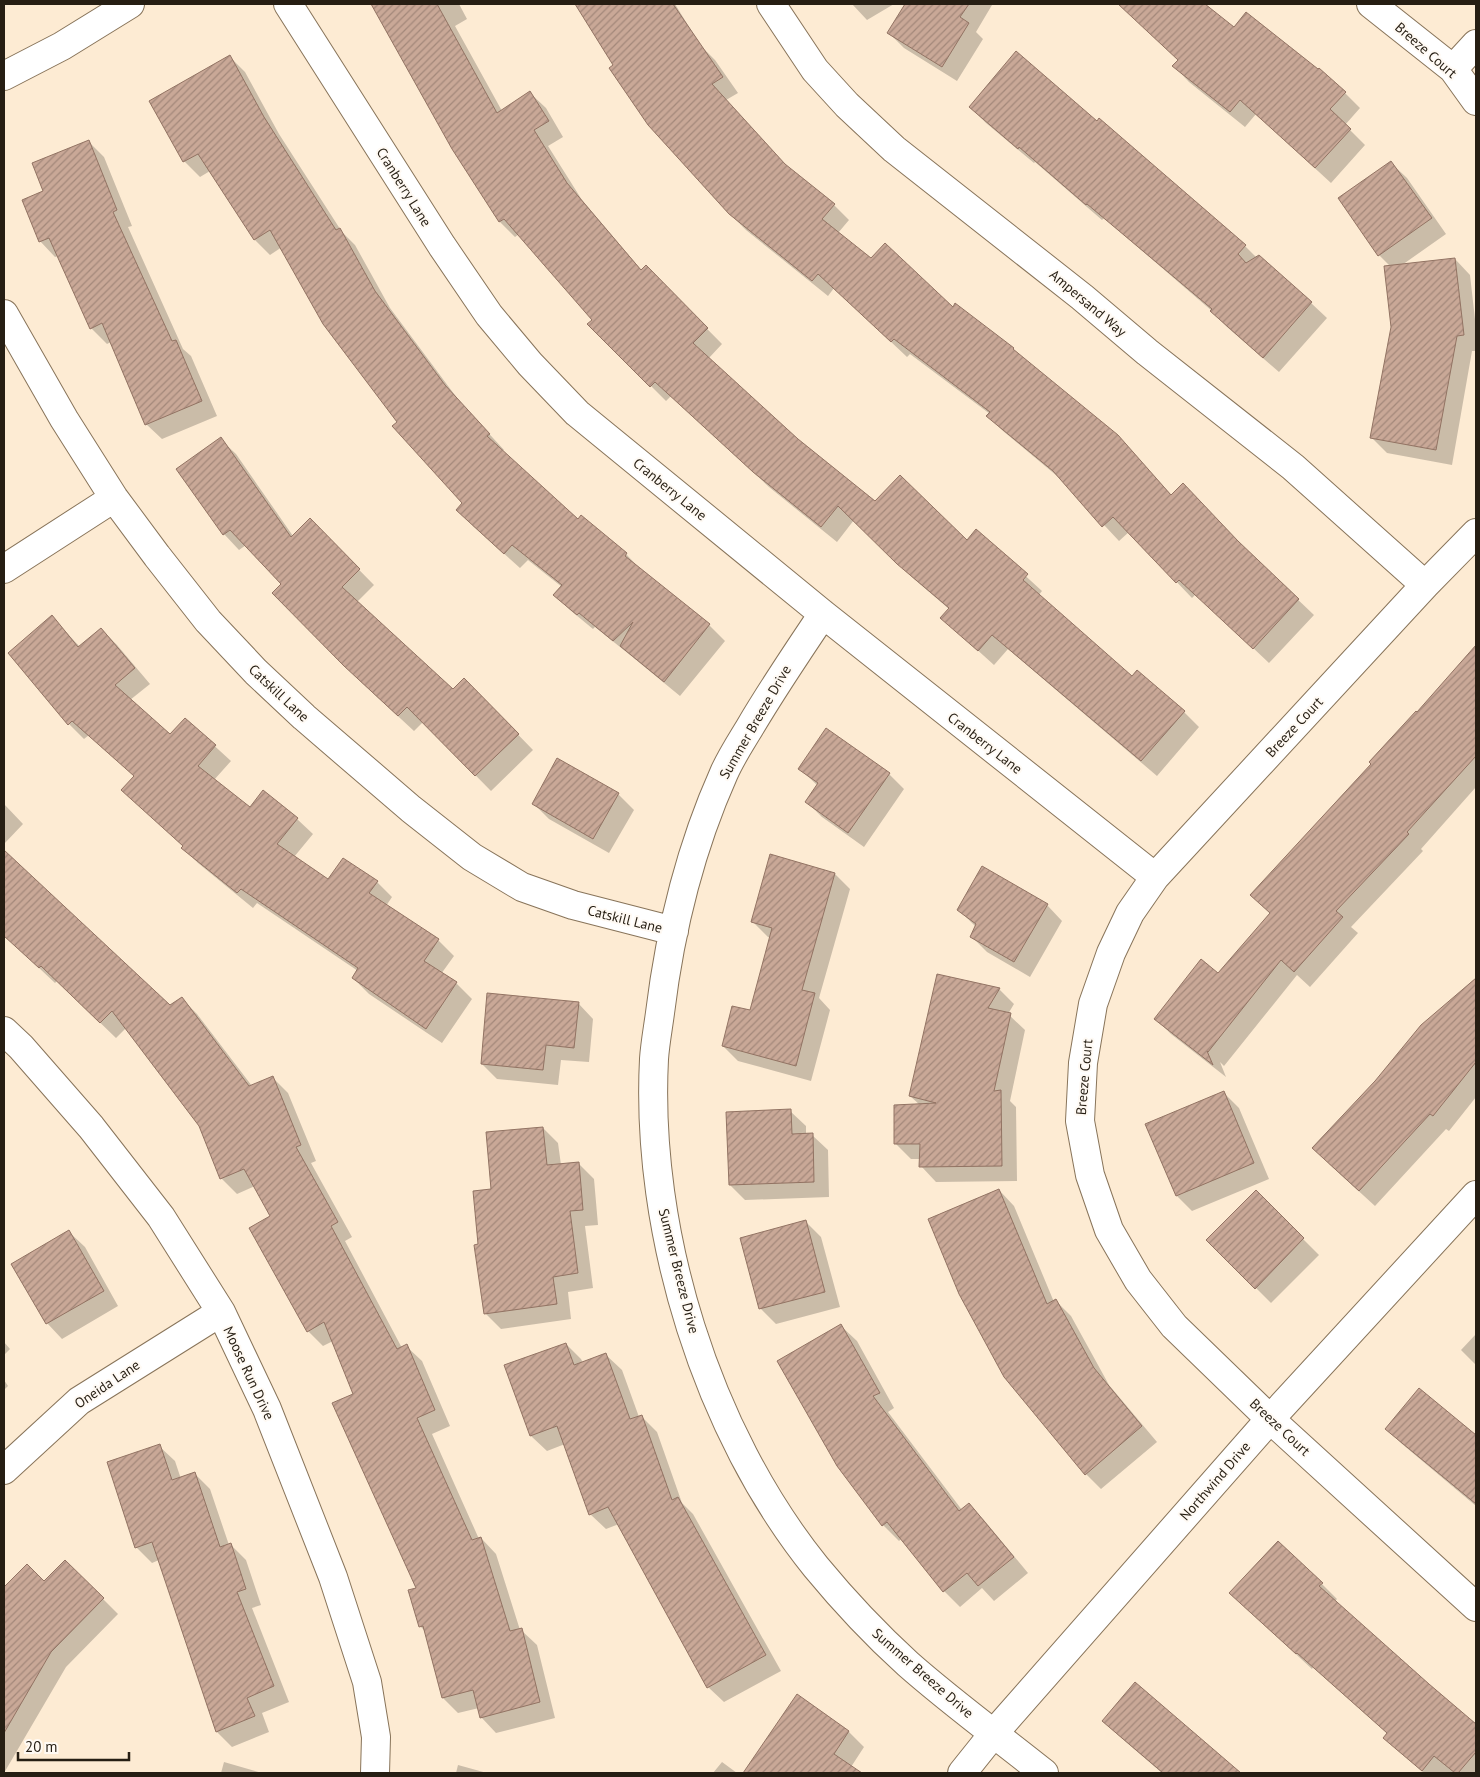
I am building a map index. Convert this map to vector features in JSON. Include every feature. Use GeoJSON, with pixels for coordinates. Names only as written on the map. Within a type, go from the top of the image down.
{"type":"FeatureCollection","features":[{"type":"Feature","properties":{"kind":"street"},"geometry":{"type":"LineString","coordinates":[[4,76],[62,46],[130,4]]}},
{"type":"Feature","properties":{"kind":"street","name":"Cranberry Lane"},"geometry":{"type":"LineString","coordinates":[[288,4],[442,246],[489,316],[530,364],[578,413],[823,614],[1156,877]]}},
{"type":"Feature","properties":{"kind":"street","name":"Ampersand Way"},"geometry":{"type":"LineString","coordinates":[[771,4],[815,70],[847,105],[894,149],[1293,467],[1425,585]]}},
{"type":"Feature","properties":{"kind":"street","name":"Breeze Court"},"geometry":{"type":"LineString","coordinates":[[1371,4],[1452,69],[1476,101]]}},
{"type":"Feature","properties":{"kind":"street"},"geometry":{"type":"LineString","coordinates":[[1452,69],[1476,44]]}},
{"type":"Feature","properties":{"kind":"street","name":"Catskill Lane"},"geometry":{"type":"LineString","coordinates":[[4,314],[64,418],[114,498],[157,556],[208,621],[256,672],[304,717],[411,809],[472,857],[522,887],[573,906],[674,931]]}},
{"type":"Feature","properties":{"kind":"street"},"geometry":{"type":"LineString","coordinates":[[4,569],[114,498]]}},
{"type":"Feature","properties":{"kind":"street","name":"Breeze Court"},"geometry":{"type":"LineString","coordinates":[[1476,533],[1425,585],[1156,877],[1130,913],[1111,953],[1093,1004],[1083,1063],[1080,1121],[1090,1175],[1109,1230],[1138,1280],[1174,1326],[1270,1419],[1476,1607]]}},
{"type":"Feature","properties":{"kind":"street","name":"Summer Breeze Drive"},"geometry":{"type":"LineString","coordinates":[[823,614],[774,687],[725,770],[700,834],[687,875],[663,986],[654,1058],[654,1136],[666,1225],[684,1302],[708,1376],[744,1458],[774,1510],[814,1565],[857,1615],[908,1664],[1044,1773]]}},
{"type":"Feature","properties":{"kind":"street","name":"Moose Run Drive"},"geometry":{"type":"LineString","coordinates":[[4,1031],[21,1047],[91,1126],[161,1217],[221,1312],[267,1409],[333,1577],[368,1682],[376,1737],[375,1773]]}},
{"type":"Feature","properties":{"kind":"street","name":"Northwind Drive"},"geometry":{"type":"LineString","coordinates":[[962,1773],[994,1732],[1270,1419],[1476,1195]]}},
{"type":"Feature","properties":{"kind":"street","name":"Oneida Lane"},"geometry":{"type":"LineString","coordinates":[[4,1470],[79,1401],[221,1312]]}},
{"type":"Feature","properties":{"kind":"building"},"geometry":{"type":"Polygon","coordinates":[[[371,4],[437,4],[497,113],[530,91],[549,121],[534,130],[567,183],[641,270],[646,265],[708,328],[693,343],[798,439],[875,501],[900,475],[967,540],[976,529],[1028,574],[1023,580],[1132,676],[1137,670],[1185,711],[1141,761],[992,635],[978,651],[940,618],[949,608],[897,564],[838,506],[821,527],[753,472],[655,382],[650,387],[587,324],[592,320],[504,219],[499,222],[452,149],[371,4]]]}},
{"type":"Feature","properties":{"kind":"building"},"geometry":{"type":"Polygon","coordinates":[[[575,4],[673,4],[723,77],[712,84],[785,164],[835,204],[822,219],[871,258],[885,243],[953,307],[955,303],[1014,348],[1118,435],[1171,495],[1183,483],[1238,541],[1299,599],[1253,649],[1179,580],[1176,583],[1113,517],[1102,527],[1053,471],[986,416],[990,412],[894,339],[891,342],[818,274],[812,281],[729,214],[648,125],[609,68],[613,65],[575,4]]]}},
{"type":"Feature","properties":{"kind":"building"},"geometry":{"type":"Polygon","coordinates":[[[905,4],[969,4],[960,17],[969,23],[942,67],[887,33],[905,4]]]}},
{"type":"Feature","properties":{"kind":"building"},"geometry":{"type":"Polygon","coordinates":[[[1118,4],[1205,4],[1234,27],[1246,12],[1319,68],[1346,92],[1330,109],[1351,129],[1315,168],[1240,100],[1230,112],[1172,66],[1178,60],[1118,4]]]}},
{"type":"Feature","properties":{"kind":"building"},"geometry":{"type":"Polygon","coordinates":[[[1016,51],[1097,121],[1099,118],[1246,245],[1238,254],[1246,263],[1259,255],[1312,302],[1263,358],[1210,311],[1212,309],[969,107],[1016,51]]]}},
{"type":"Feature","properties":{"kind":"building"},"geometry":{"type":"Polygon","coordinates":[[[230,55],[264,117],[336,230],[340,228],[375,291],[445,385],[490,434],[487,436],[578,519],[581,515],[627,553],[625,556],[710,624],[664,682],[620,646],[633,622],[613,641],[579,613],[577,615],[553,595],[562,585],[512,545],[504,554],[456,510],[462,503],[392,426],[397,422],[323,324],[270,230],[254,240],[198,154],[183,162],[149,101],[230,55]]]}},
{"type":"Feature","properties":{"kind":"building"},"geometry":{"type":"Polygon","coordinates":[[[89,140],[117,210],[113,212],[172,341],[176,340],[202,401],[145,425],[102,323],[90,329],[49,238],[39,242],[22,200],[43,191],[32,163],[89,140]]]}},
{"type":"Feature","properties":{"kind":"building"},"geometry":{"type":"Polygon","coordinates":[[[1391,161],[1432,218],[1378,256],[1338,198],[1391,161]]]}},
{"type":"Feature","properties":{"kind":"building"},"geometry":{"type":"Polygon","coordinates":[[[1455,258],[1464,335],[1457,336],[1436,450],[1370,438],[1391,327],[1384,266],[1455,258]]]}},
{"type":"Feature","properties":{"kind":"building"},"geometry":{"type":"Polygon","coordinates":[[[221,437],[291,537],[310,518],[360,569],[342,587],[453,689],[464,678],[519,734],[475,776],[407,707],[398,716],[344,666],[272,593],[281,584],[230,530],[223,535],[176,469],[221,437]]]}},
{"type":"Feature","properties":{"kind":"building"},"geometry":{"type":"Polygon","coordinates":[[[52,615],[78,647],[101,628],[135,668],[115,685],[170,734],[185,718],[216,745],[198,766],[250,807],[263,790],[298,818],[277,844],[328,879],[343,858],[378,881],[369,893],[439,939],[424,961],[457,982],[426,1029],[352,978],[358,968],[241,889],[237,893],[181,848],[183,846],[121,790],[134,776],[72,721],[68,725],[8,653],[52,615]]]}},
{"type":"Feature","properties":{"kind":"building"},"geometry":{"type":"Polygon","coordinates":[[[1476,645],[1476,756],[1407,832],[1409,834],[1336,911],[1343,917],[1294,972],[1281,960],[1207,1051],[1213,1065],[1154,1019],[1201,959],[1218,973],[1270,913],[1250,895],[1371,764],[1369,762],[1417,712],[1476,645]]]}},
{"type":"Feature","properties":{"kind":"building"},"geometry":{"type":"Polygon","coordinates":[[[826,728],[890,773],[848,833],[805,802],[818,783],[798,769],[826,728]]]}},
{"type":"Feature","properties":{"kind":"building"},"geometry":{"type":"Polygon","coordinates":[[[557,758],[619,793],[593,839],[532,804],[557,758]]]}},
{"type":"Feature","properties":{"kind":"building"},"geometry":{"type":"Polygon","coordinates":[[[4,850],[170,1005],[182,997],[249,1086],[273,1076],[301,1145],[296,1147],[338,1222],[331,1226],[397,1349],[407,1344],[435,1410],[417,1418],[472,1540],[481,1537],[510,1631],[522,1628],[540,1702],[480,1718],[473,1690],[442,1698],[423,1626],[419,1627],[408,1590],[416,1588],[332,1403],[353,1394],[324,1322],[307,1332],[249,1228],[270,1216],[244,1169],[220,1179],[199,1126],[112,1011],[100,1023],[41,966],[39,968],[4,936],[4,850]]]}},
{"type":"Feature","properties":{"kind":"building"},"geometry":{"type":"Polygon","coordinates":[[[770,854],[835,873],[802,990],[815,993],[796,1066],[722,1046],[732,1006],[750,1010],[772,928],[751,922],[770,854]]]}},
{"type":"Feature","properties":{"kind":"building"},"geometry":{"type":"Polygon","coordinates":[[[982,866],[1048,904],[1014,962],[970,937],[976,924],[957,910],[982,866]]]}},
{"type":"Feature","properties":{"kind":"building"},"geometry":{"type":"Polygon","coordinates":[[[937,974],[1000,988],[988,1008],[1011,1013],[994,1091],[1001,1090],[1002,1166],[919,1167],[920,1144],[894,1144],[894,1105],[936,1103],[909,1096],[937,974]]]}},
{"type":"Feature","properties":{"kind":"building"},"geometry":{"type":"Polygon","coordinates":[[[1476,978],[1476,1062],[1433,1116],[1430,1114],[1359,1191],[1312,1148],[1375,1081],[1421,1025],[1476,978]]]}},
{"type":"Feature","properties":{"kind":"building"},"geometry":{"type":"Polygon","coordinates":[[[487,993],[579,1002],[574,1048],[546,1045],[543,1070],[481,1064],[487,993]]]}},
{"type":"Feature","properties":{"kind":"building"},"geometry":{"type":"Polygon","coordinates":[[[1224,1091],[1254,1163],[1176,1196],[1145,1124],[1224,1091]]]}},
{"type":"Feature","properties":{"kind":"building"},"geometry":{"type":"Polygon","coordinates":[[[791,1109],[792,1134],[813,1133],[814,1182],[729,1185],[726,1112],[791,1109]]]}},
{"type":"Feature","properties":{"kind":"building"},"geometry":{"type":"Polygon","coordinates":[[[543,1127],[547,1165],[579,1162],[583,1210],[570,1211],[578,1273],[553,1277],[557,1304],[484,1314],[474,1245],[478,1244],[473,1191],[491,1189],[486,1132],[543,1127]]]}},
{"type":"Feature","properties":{"kind":"building"},"geometry":{"type":"Polygon","coordinates":[[[999,1189],[1047,1304],[1056,1299],[1094,1368],[1142,1426],[1085,1475],[1004,1377],[959,1294],[928,1219],[999,1189]]]}},
{"type":"Feature","properties":{"kind":"building"},"geometry":{"type":"Polygon","coordinates":[[[1256,1190],[1304,1238],[1255,1289],[1206,1240],[1256,1190]]]}},
{"type":"Feature","properties":{"kind":"building"},"geometry":{"type":"Polygon","coordinates":[[[806,1220],[825,1292],[759,1309],[740,1238],[806,1220]]]}},
{"type":"Feature","properties":{"kind":"building"},"geometry":{"type":"Polygon","coordinates":[[[69,1230],[104,1291],[46,1324],[11,1264],[69,1230]]]}},
{"type":"Feature","properties":{"kind":"building"},"geometry":{"type":"Polygon","coordinates":[[[841,1324],[880,1393],[873,1396],[959,1511],[969,1503],[1014,1557],[978,1586],[967,1573],[943,1592],[887,1522],[882,1526],[837,1466],[777,1361],[841,1324]]]}},
{"type":"Feature","properties":{"kind":"building"},"geometry":{"type":"Polygon","coordinates":[[[566,1343],[574,1365],[606,1353],[630,1419],[642,1415],[672,1500],[678,1497],[766,1655],[707,1688],[608,1507],[589,1515],[557,1426],[530,1436],[504,1365],[566,1343]]]}},
{"type":"Feature","properties":{"kind":"building"},"geometry":{"type":"Polygon","coordinates":[[[1419,1388],[1476,1435],[1476,1504],[1385,1429],[1419,1388]]]}},
{"type":"Feature","properties":{"kind":"building"},"geometry":{"type":"Polygon","coordinates":[[[160,1444],[172,1480],[195,1472],[220,1547],[231,1543],[246,1589],[237,1592],[274,1686],[247,1698],[255,1716],[216,1732],[152,1542],[135,1548],[107,1462],[160,1444]]]}},
{"type":"Feature","properties":{"kind":"building"},"geometry":{"type":"Polygon","coordinates":[[[1278,1541],[1323,1583],[1319,1586],[1476,1724],[1476,1752],[1458,1773],[1455,1773],[1434,1756],[1422,1771],[1383,1738],[1387,1733],[1229,1593],[1278,1541]]]}},
{"type":"Feature","properties":{"kind":"building"},"geometry":{"type":"Polygon","coordinates":[[[65,1560],[104,1598],[51,1652],[4,1733],[4,1587],[27,1564],[44,1581],[65,1560]]]}},
{"type":"Feature","properties":{"kind":"building"},"geometry":{"type":"Polygon","coordinates":[[[1135,1682],[1241,1773],[1163,1773],[1102,1721],[1135,1682]]]}},
{"type":"Feature","properties":{"kind":"building"},"geometry":{"type":"Polygon","coordinates":[[[797,1694],[849,1731],[834,1754],[862,1773],[743,1773],[797,1694]]]}}]}
